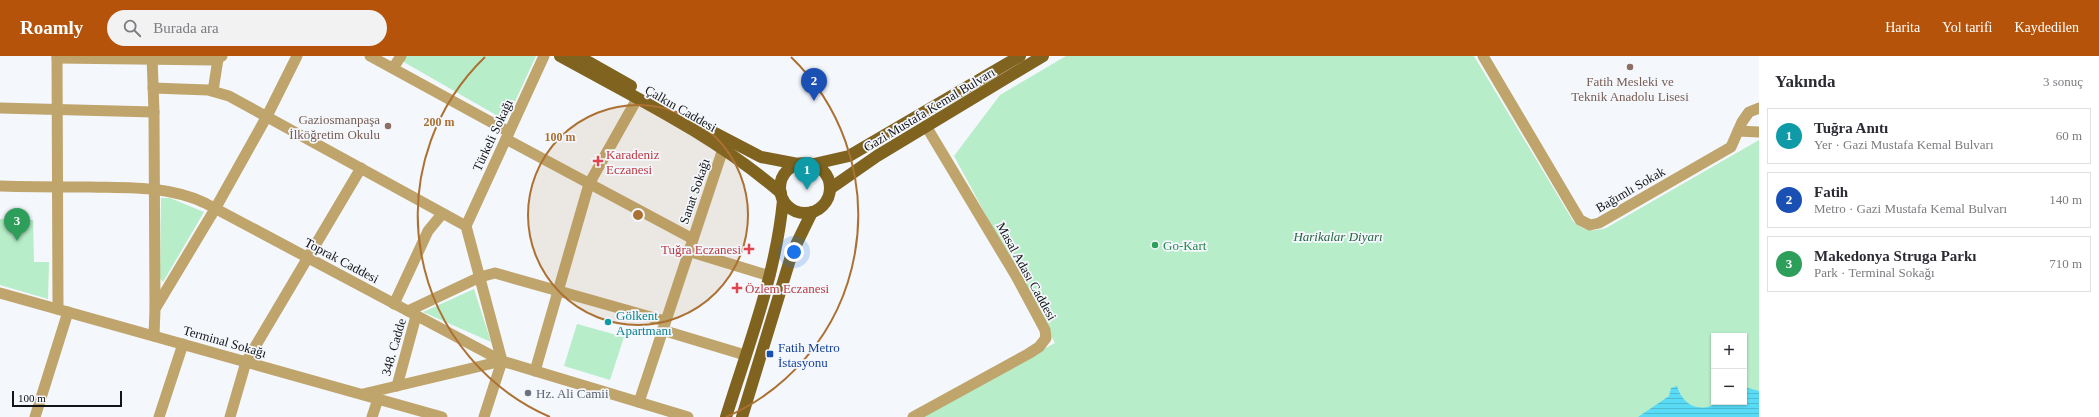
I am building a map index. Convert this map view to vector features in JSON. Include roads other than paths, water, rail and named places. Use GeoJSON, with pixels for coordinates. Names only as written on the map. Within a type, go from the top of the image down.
{"type":"FeatureCollection","features":[{"type":"Feature","properties":{"kind":"main road","name":"Çalkın Caddesi"},"geometry":{"type":"LineString","coordinates":[[560,56],[723,149],[753,169],[782,197]]}},
{"type":"Feature","properties":{"kind":"main road","name":"Çalkın Caddesi"},"geometry":{"type":"LineString","coordinates":[[578,56],[736,145],[761,157],[798,164]]}},
{"type":"Feature","properties":{"kind":"main road","name":"Gazi Mustafa Kemal Bulvarı"},"geometry":{"type":"LineString","coordinates":[[814,164],[849,156],[1020,56]]}},
{"type":"Feature","properties":{"kind":"main road","name":"Gazi Mustafa Kemal Bulvarı"},"geometry":{"type":"LineString","coordinates":[[831,188],[877,156],[1043,56]]}},
{"type":"Feature","properties":{"kind":"main road"},"geometry":{"type":"LineString","coordinates":[[726,417],[770,276],[781,223],[782,197],[780,186],[785,172],[798,164],[814,164],[826,173],[831,188],[826,203],[820,209],[812,212],[795,211],[782,197]]}},
{"type":"Feature","properties":{"kind":"main road"},"geometry":{"type":"LineString","coordinates":[[742,417],[792,253],[812,212]]}},
{"type":"Feature","properties":{"kind":"street"},"geometry":{"type":"LineString","coordinates":[[155,309],[215,209],[267,116],[297,56]]}},
{"type":"Feature","properties":{"kind":"street"},"geometry":{"type":"LineString","coordinates":[[370,56],[393,68],[589,184],[693,239]]}},
{"type":"Feature","properties":{"kind":"street"},"geometry":{"type":"LineString","coordinates":[[393,68],[400,56]]}},
{"type":"Feature","properties":{"kind":"street","name":"Türkeli Sokağı"},"geometry":{"type":"LineString","coordinates":[[466,226],[544,56]]}},
{"type":"Feature","properties":{"kind":"street","name":"Bağımlı Sokak"},"geometry":{"type":"LineString","coordinates":[[1483,56],[1580,220],[1590,225],[1600,223],[1732,147],[1738,131],[1750,112],[1759,108]]}},
{"type":"Feature","properties":{"kind":"street"},"geometry":{"type":"LineString","coordinates":[[35,417],[63,310],[57,187],[57,57],[220,58],[213,91]]}},
{"type":"Feature","properties":{"kind":"street"},"geometry":{"type":"LineString","coordinates":[[152,58],[156,189],[154,336]]}},
{"type":"Feature","properties":{"kind":"street"},"geometry":{"type":"LineString","coordinates":[[153,88],[213,91],[229,96],[466,226],[502,361],[484,417]]}},
{"type":"Feature","properties":{"kind":"street"},"geometry":{"type":"LineString","coordinates":[[535,371],[589,184],[637,99]]}},
{"type":"Feature","properties":{"kind":"street"},"geometry":{"type":"LineString","coordinates":[[0,108],[154,112]]}},
{"type":"Feature","properties":{"kind":"street","name":"Masal Adası Caddesi"},"geometry":{"type":"LineString","coordinates":[[913,417],[1040,347],[1046,338],[1045,330],[1016,276],[926,126]]}},
{"type":"Feature","properties":{"kind":"street"},"geometry":{"type":"LineString","coordinates":[[1738,131],[1759,132]]}},
{"type":"Feature","properties":{"kind":"street","name":"Sanat Sokağı"},"geometry":{"type":"LineString","coordinates":[[639,402],[723,149]]}},
{"type":"Feature","properties":{"kind":"street"},"geometry":{"type":"LineString","coordinates":[[230,417],[246,362],[361,168]]}},
{"type":"Feature","properties":{"kind":"street","name":"Toprak Caddesi"},"geometry":{"type":"LineString","coordinates":[[0,186],[156,189],[184,195],[215,209],[502,361],[688,417]]}},
{"type":"Feature","properties":{"kind":"street","name":"348. Cadde"},"geometry":{"type":"LineString","coordinates":[[394,304],[428,231],[442,214]]}},
{"type":"Feature","properties":{"kind":"street"},"geometry":{"type":"LineString","coordinates":[[688,251],[770,276]]}},
{"type":"Feature","properties":{"kind":"street"},"geometry":{"type":"LineString","coordinates":[[412,313],[480,277],[495,273],[502,273],[559,290],[664,325],[745,355]]}},
{"type":"Feature","properties":{"kind":"street","name":"Terminal Sokağı"},"geometry":{"type":"LineString","coordinates":[[0,293],[442,417]]}},
{"type":"Feature","properties":{"kind":"street","name":"348. Cadde"},"geometry":{"type":"LineString","coordinates":[[397,386],[412,313]]}},
{"type":"Feature","properties":{"kind":"street"},"geometry":{"type":"LineString","coordinates":[[159,417],[183,344]]}},
{"type":"Feature","properties":{"kind":"street"},"geometry":{"type":"LineString","coordinates":[[361,394],[502,361]]}},
{"type":"Feature","properties":{"kind":"street"},"geometry":{"type":"LineString","coordinates":[[372,417],[378,399]]}},
{"type":"Feature","properties":{"kind":"water"},"geometry":{"type":"Polygon","coordinates":[[[1677,386],[1684,400],[1692,405],[1702,408],[1713,405],[1747,405],[1747,388],[1759,391],[1759,417],[1638,417],[1669,396],[1671,388],[1677,386]]]}},
{"type":"Feature","properties":{"kind":"place","name":"Fatih Mesleki ve Teknik Anadolu Lisesi"},"geometry":{"type":"Point","coordinates":[1630,67]}},
{"type":"Feature","properties":{"kind":"place","name":"Fatih"},"geometry":{"type":"Point","coordinates":[814,101]}},
{"type":"Feature","properties":{"kind":"place","name":"Gaziosmanpaşa İlköğretim Okulu"},"geometry":{"type":"Point","coordinates":[388,126]}},
{"type":"Feature","properties":{"kind":"place","name":"Karadeniz Eczanesi"},"geometry":{"type":"Point","coordinates":[598,161]}},
{"type":"Feature","properties":{"kind":"place","name":"Tuğra Anıtı"},"geometry":{"type":"Point","coordinates":[807,190]}},
{"type":"Feature","properties":{"kind":"place","name":"Makedonya Struga Parkı"},"geometry":{"type":"Point","coordinates":[17,241]}},
{"type":"Feature","properties":{"kind":"place","name":"Go-Kart"},"geometry":{"type":"Point","coordinates":[1155,245]}},
{"type":"Feature","properties":{"kind":"place","name":"Tuğra Eczanesi"},"geometry":{"type":"Point","coordinates":[749,249]}},
{"type":"Feature","properties":{"kind":"place","name":"Özlem Eczanesi"},"geometry":{"type":"Point","coordinates":[737,288]}},
{"type":"Feature","properties":{"kind":"place","name":"Gölkent Apartmanı"},"geometry":{"type":"Point","coordinates":[608,322]}},
{"type":"Feature","properties":{"kind":"place","name":"Fatih Metro İstasyonu"},"geometry":{"type":"Point","coordinates":[770,354]}},
{"type":"Feature","properties":{"kind":"place","name":"Hz. Ali Camii"},"geometry":{"type":"Point","coordinates":[528,393]}},
{"type":"Feature","properties":{"kind":"park label","name":"Harikalar Diyarı"},"geometry":{"type":"Point","coordinates":[1338,236]}}]}
